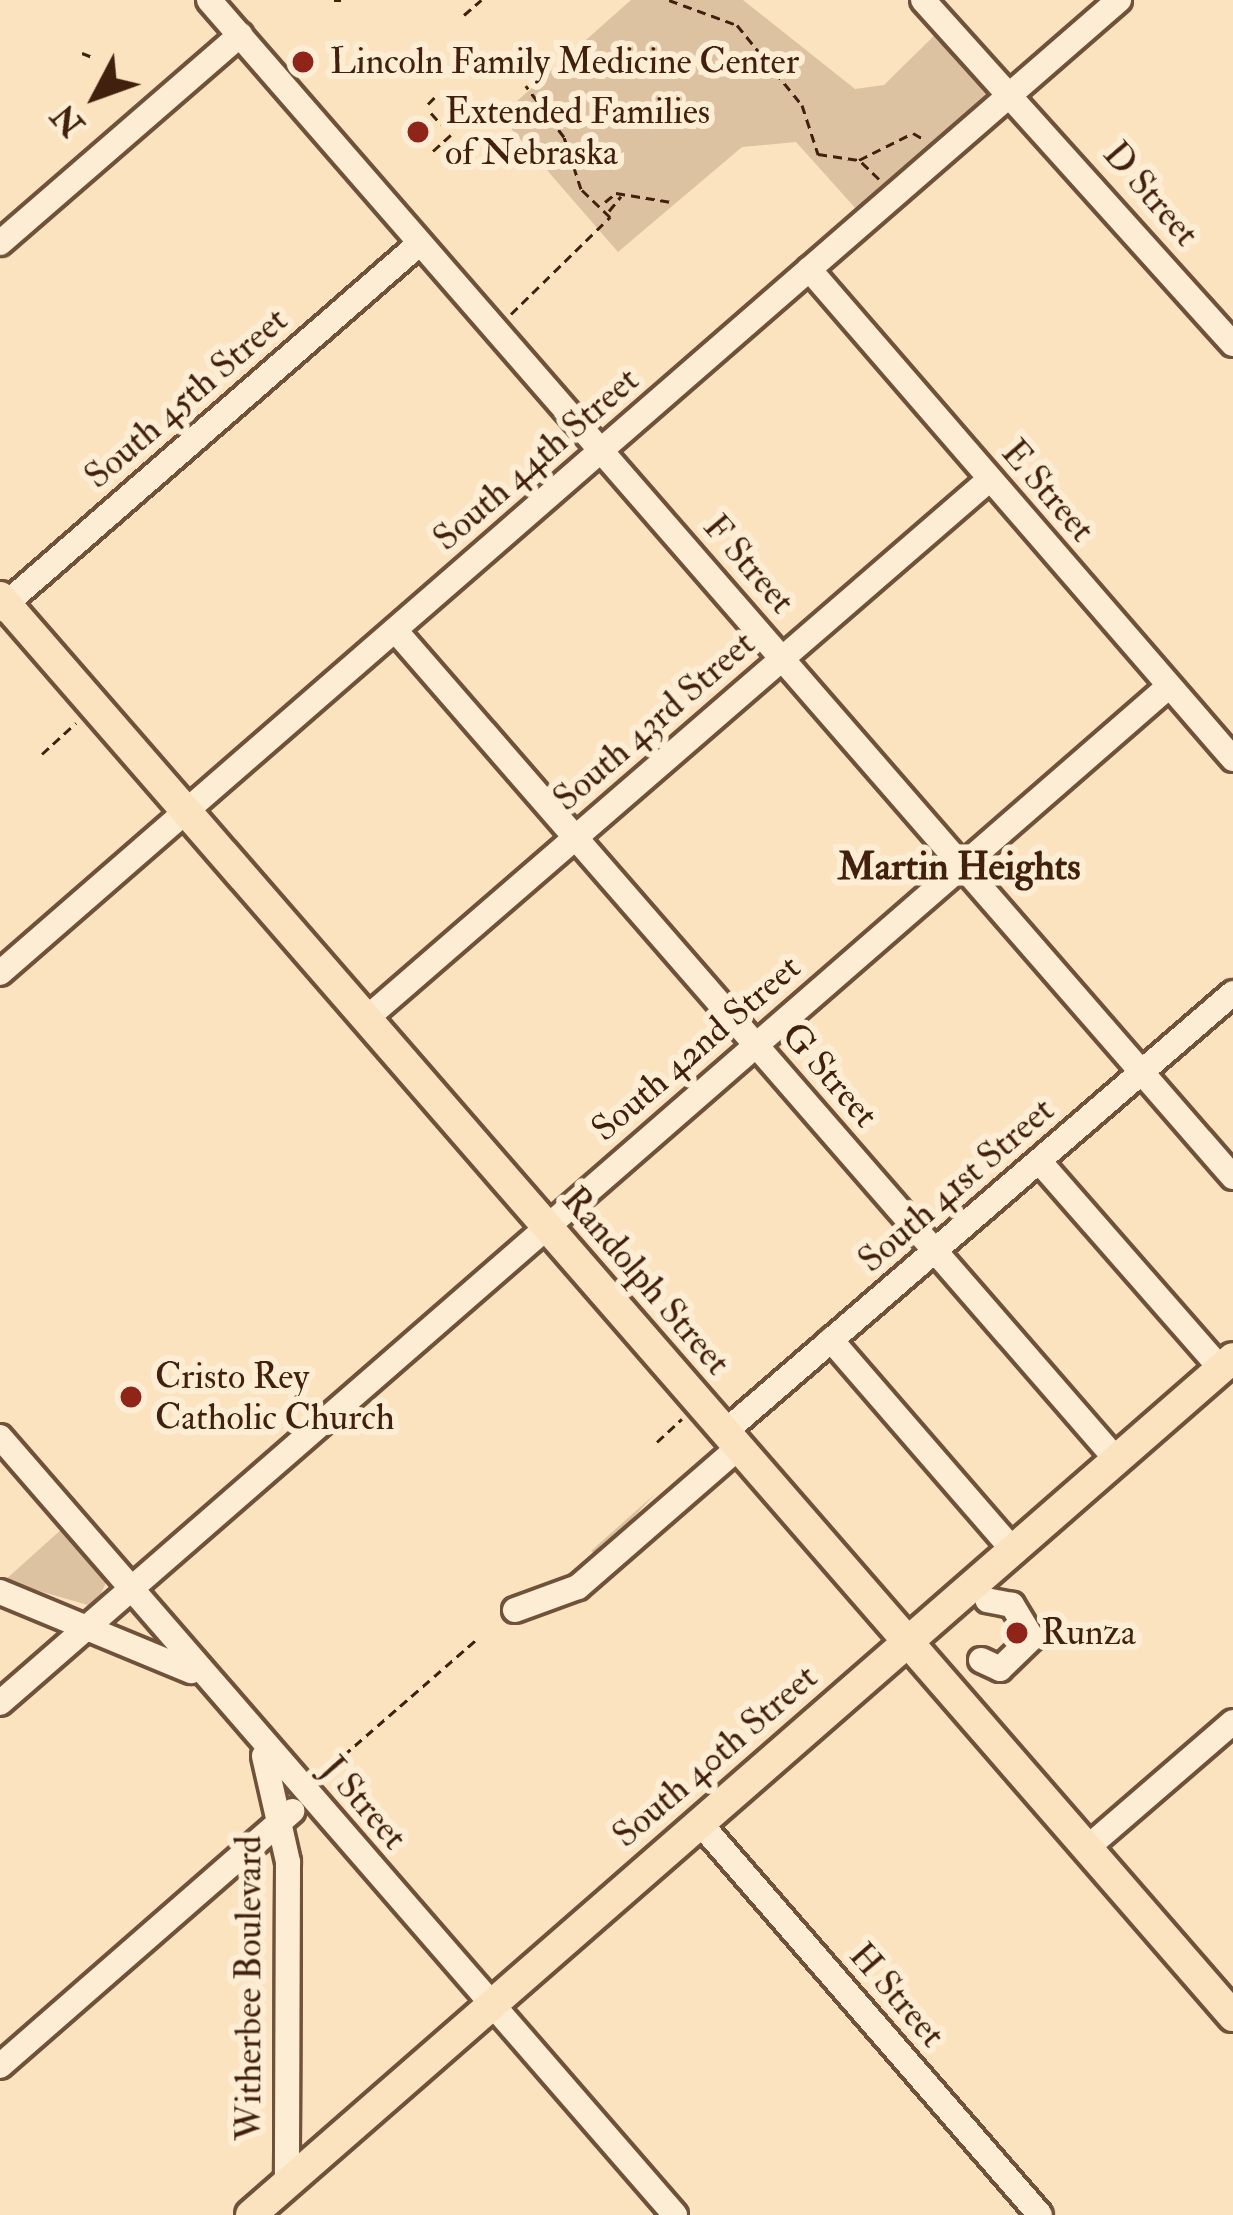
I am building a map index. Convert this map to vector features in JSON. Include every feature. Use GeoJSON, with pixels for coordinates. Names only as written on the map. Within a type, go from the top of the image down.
{"type":"FeatureCollection","features":[{"type":"Feature","properties":{"kind":"main road","name":"Randolph Street"},"geometry":{"type":"LineString","coordinates":[[2,603],[1233,2016]]}},
{"type":"Feature","properties":{"kind":"main road","name":"South 40th Street"},"geometry":{"type":"LineString","coordinates":[[251,2215],[1227,1363]]}},
{"type":"Feature","properties":{"kind":"street","name":"F Street"},"geometry":{"type":"LineString","coordinates":[[209,0],[1233,1177]]}},
{"type":"Feature","properties":{"kind":"street","name":"D Street"},"geometry":{"type":"LineString","coordinates":[[923,0],[1014,91],[1233,344]]}},
{"type":"Feature","properties":{"kind":"street","name":"South 44th Street"},"geometry":{"type":"LineString","coordinates":[[0,973],[1119,0]]}},
{"type":"Feature","properties":{"kind":"street"},"geometry":{"type":"LineString","coordinates":[[0,243],[240,35]]}},
{"type":"Feature","properties":{"kind":"street","name":"South 45th Street"},"geometry":{"type":"LineString","coordinates":[[2,603],[419,243]]}},
{"type":"Feature","properties":{"kind":"street","name":"E Street"},"geometry":{"type":"LineString","coordinates":[[809,269],[1233,759]]}},
{"type":"Feature","properties":{"kind":"street","name":"South 43rd Street"},"geometry":{"type":"LineString","coordinates":[[367,1018],[990,479]]}},
{"type":"Feature","properties":{"kind":"street","name":"G Street"},"geometry":{"type":"LineString","coordinates":[[395,630],[1116,1460]]}},
{"type":"Feature","properties":{"kind":"street","name":"South 42nd Street"},"geometry":{"type":"LineString","coordinates":[[0,1703],[1169,686]]}},
{"type":"Feature","properties":{"kind":"street","name":"South 41st Street"},"geometry":{"type":"LineString","coordinates":[[515,1610],[578,1588],[831,1340],[1233,993]]}},
{"type":"Feature","properties":{"kind":"street"},"geometry":{"type":"LineString","coordinates":[[1039,1161],[1227,1363]]}},
{"type":"Feature","properties":{"kind":"street"},"geometry":{"type":"LineString","coordinates":[[831,1340],[1012,1550]]}},
{"type":"Feature","properties":{"kind":"street","name":"J Street"},"geometry":{"type":"LineString","coordinates":[[0,1437],[221,1694],[315,1785],[490,2004],[666,2212]]}},
{"type":"Feature","properties":{"kind":"street","name":"Witherbee Boulevard"},"geometry":{"type":"LineString","coordinates":[[0,1592],[90,1624],[221,1694],[263,1755],[284,1818],[287,2183]]}},
{"type":"Feature","properties":{"kind":"street"},"geometry":{"type":"LineString","coordinates":[[981,1660],[1000,1669],[1032,1638],[1012,1605],[987,1600]]}},
{"type":"Feature","properties":{"kind":"street"},"geometry":{"type":"LineString","coordinates":[[1087,1848],[1233,1722]]}},
{"type":"Feature","properties":{"kind":"street"},"geometry":{"type":"LineString","coordinates":[[0,2066],[284,1818],[315,1785]]}},
{"type":"Feature","properties":{"kind":"street","name":"H Street"},"geometry":{"type":"LineString","coordinates":[[699,1822],[1040,2215]]}},
{"type":"Feature","properties":{"kind":"path"},"geometry":{"type":"LineString","coordinates":[[464,15],[481,0]]}},
{"type":"Feature","properties":{"kind":"path"},"geometry":{"type":"LineString","coordinates":[[669,0],[737,26],[802,105],[818,154],[859,160],[913,133],[926,141]]}},
{"type":"Feature","properties":{"kind":"path"},"geometry":{"type":"LineString","coordinates":[[82,53],[90,56]]}},
{"type":"Feature","properties":{"kind":"path"},"geometry":{"type":"LineString","coordinates":[[526,86],[571,157],[579,185],[609,211]]}},
{"type":"Feature","properties":{"kind":"path"},"geometry":{"type":"LineString","coordinates":[[428,104],[438,94]]}},
{"type":"Feature","properties":{"kind":"path"},"geometry":{"type":"LineString","coordinates":[[431,113],[441,124]]}},
{"type":"Feature","properties":{"kind":"path"},"geometry":{"type":"LineString","coordinates":[[433,152],[451,135]]}},
{"type":"Feature","properties":{"kind":"path"},"geometry":{"type":"LineString","coordinates":[[859,160],[881,181]]}},
{"type":"Feature","properties":{"kind":"path"},"geometry":{"type":"LineString","coordinates":[[603,203],[621,195],[671,202]]}},
{"type":"Feature","properties":{"kind":"path"},"geometry":{"type":"LineString","coordinates":[[509,316],[598,237],[621,195]]}},
{"type":"Feature","properties":{"kind":"path"},"geometry":{"type":"LineString","coordinates":[[42,754],[77,723]]}},
{"type":"Feature","properties":{"kind":"path"},"geometry":{"type":"LineString","coordinates":[[657,1442],[682,1420]]}},
{"type":"Feature","properties":{"kind":"path"},"geometry":{"type":"LineString","coordinates":[[315,1785],[478,1638]]}},
{"type":"Feature","properties":{"kind":"shaded area"},"geometry":{"type":"Polygon","coordinates":[[[631,0],[743,0],[855,89],[884,85],[947,23],[1014,91],[866,220],[796,142],[742,147],[618,252],[500,116],[631,0]]]}},
{"type":"Feature","properties":{"kind":"shaded area"},"geometry":{"type":"Polygon","coordinates":[[[656,1493],[597,1556],[591,1551],[656,1493]]]}},
{"type":"Feature","properties":{"kind":"shaded area"},"geometry":{"type":"Polygon","coordinates":[[[63,1528],[108,1578],[95,1607],[4,1581],[63,1528]]]}},
{"type":"Feature","properties":{"kind":"place","name":"Lincoln Family Medicine Center"},"geometry":{"type":"Point","coordinates":[303,62]}},
{"type":"Feature","properties":{"kind":"place","name":"Extended Families of Nebraska"},"geometry":{"type":"Point","coordinates":[418,132]}},
{"type":"Feature","properties":{"kind":"place","name":"Cristo Rey Catholic Church"},"geometry":{"type":"Point","coordinates":[131,1397]}},
{"type":"Feature","properties":{"kind":"place","name":"Runza"},"geometry":{"type":"Point","coordinates":[1017,1633]}},
{"type":"Feature","properties":{"kind":"district","name":"Martin Heights"},"geometry":{"type":"Point","coordinates":[959,867]}}]}
